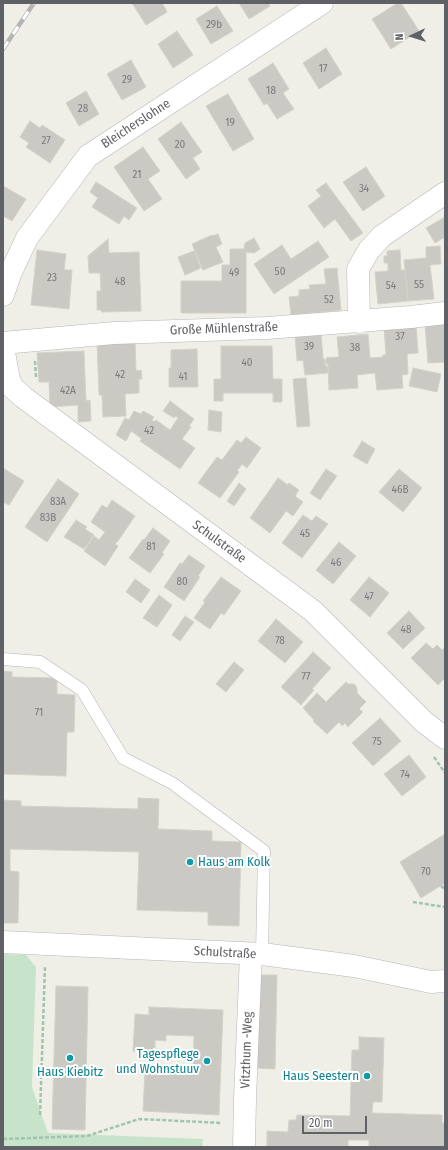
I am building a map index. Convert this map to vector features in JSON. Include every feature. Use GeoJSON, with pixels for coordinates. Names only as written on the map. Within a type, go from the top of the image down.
{"type":"FeatureCollection","features":[{"type":"Feature","properties":{"kind":"street","name":"Bleicherslohne"},"geometry":{"type":"LineString","coordinates":[[3,295],[11,272],[27,238],[88,156],[322,3]]}},
{"type":"Feature","properties":{"kind":"street"},"geometry":{"type":"LineString","coordinates":[[358,322],[358,269],[369,250],[382,236],[445,194]]}},
{"type":"Feature","properties":{"kind":"street","name":"Große Mühlenstraße"},"geometry":{"type":"LineString","coordinates":[[3,343],[114,333],[267,328],[358,322],[445,313]]}},
{"type":"Feature","properties":{"kind":"street","name":"Schulstraße"},"geometry":{"type":"LineString","coordinates":[[3,347],[9,380],[13,388],[23,397],[313,611],[424,722],[445,738]]}},
{"type":"Feature","properties":{"kind":"street","name":"Schulstraße"},"geometry":{"type":"LineString","coordinates":[[3,942],[256,954],[354,966],[431,982],[445,981]]}},
{"type":"Feature","properties":{"kind":"street","name":"Vitzthum -Weg"},"geometry":{"type":"LineString","coordinates":[[244,1147],[256,954]]}},
{"type":"Feature","properties":{"kind":"lane"},"geometry":{"type":"LineString","coordinates":[[3,660],[40,662],[82,690],[123,758],[172,783],[264,851],[256,954]]}},
{"type":"Feature","properties":{"kind":"path"},"geometry":{"type":"LineString","coordinates":[[441,886],[445,889]]}},
{"type":"Feature","properties":{"kind":"path"},"geometry":{"type":"LineString","coordinates":[[413,902],[445,907]]}},
{"type":"Feature","properties":{"kind":"path"},"geometry":{"type":"LineString","coordinates":[[40,1115],[45,944]]}},
{"type":"Feature","properties":{"kind":"path"},"geometry":{"type":"LineString","coordinates":[[3,1139],[87,1136],[139,1119],[245,1124]]}},
{"type":"Feature","properties":{"kind":"green space"},"geometry":{"type":"Polygon","coordinates":[[[3,954],[26,955],[36,967],[32,1087],[48,1133],[203,1139],[202,1147],[5,1147],[3,1145],[3,954]]]}},
{"type":"Feature","properties":{"kind":"building"},"geometry":{"type":"Polygon","coordinates":[[[132,3],[162,3],[167,12],[146,25],[132,3]]]}},
{"type":"Feature","properties":{"kind":"building"},"geometry":{"type":"Polygon","coordinates":[[[239,3],[268,3],[270,6],[249,19],[239,3]]]}},
{"type":"Feature","properties":{"kind":"building"},"geometry":{"type":"Polygon","coordinates":[[[398,3],[401,3],[419,31],[391,49],[372,19],[398,3]]]}},
{"type":"Feature","properties":{"kind":"building"},"geometry":{"type":"Polygon","coordinates":[[[217,6],[233,31],[211,44],[196,19],[217,6]]]}},
{"type":"Feature","properties":{"kind":"building"},"geometry":{"type":"Polygon","coordinates":[[[177,31],[193,55],[173,68],[158,44],[177,31]]]}},
{"type":"Feature","properties":{"kind":"building"},"geometry":{"type":"Polygon","coordinates":[[[326,48],[342,74],[319,89],[303,63],[326,48]]]}},
{"type":"Feature","properties":{"kind":"building"},"geometry":{"type":"Polygon","coordinates":[[[131,60],[146,87],[122,100],[107,74],[131,60]]]}},
{"type":"Feature","properties":{"kind":"building"},"geometry":{"type":"Polygon","coordinates":[[[273,63],[289,89],[283,93],[294,109],[277,119],[267,103],[264,105],[248,79],[273,63]]]}},
{"type":"Feature","properties":{"kind":"building"},"geometry":{"type":"Polygon","coordinates":[[[86,91],[99,114],[79,126],[66,103],[86,91]]]}},
{"type":"Feature","properties":{"kind":"building"},"geometry":{"type":"Polygon","coordinates":[[[228,94],[254,139],[233,151],[206,106],[228,94]]]}},
{"type":"Feature","properties":{"kind":"building"},"geometry":{"type":"Polygon","coordinates":[[[30,121],[40,128],[42,125],[65,140],[50,163],[26,147],[29,143],[20,137],[30,121]]]}},
{"type":"Feature","properties":{"kind":"building"},"geometry":{"type":"Polygon","coordinates":[[[181,122],[202,152],[193,158],[200,169],[186,179],[158,139],[181,122]]]}},
{"type":"Feature","properties":{"kind":"building"},"geometry":{"type":"Polygon","coordinates":[[[143,147],[160,171],[148,179],[162,199],[144,211],[114,167],[143,147]]]}},
{"type":"Feature","properties":{"kind":"building"},"geometry":{"type":"Polygon","coordinates":[[[366,167],[385,196],[363,211],[343,182],[366,167]]]}},
{"type":"Feature","properties":{"kind":"building"},"geometry":{"type":"Polygon","coordinates":[[[96,182],[137,208],[129,220],[124,216],[119,224],[92,207],[98,198],[90,192],[96,182]]]}},
{"type":"Feature","properties":{"kind":"building"},"geometry":{"type":"Polygon","coordinates":[[[326,183],[363,233],[351,241],[335,219],[324,228],[308,206],[321,196],[316,190],[326,183]]]}},
{"type":"Feature","properties":{"kind":"building"},"geometry":{"type":"Polygon","coordinates":[[[3,186],[26,199],[12,221],[3,216],[3,186]]]}},
{"type":"Feature","properties":{"kind":"building"},"geometry":{"type":"Polygon","coordinates":[[[445,217],[445,237],[435,243],[426,228],[445,217]]]}},
{"type":"Feature","properties":{"kind":"building"},"geometry":{"type":"Polygon","coordinates":[[[218,234],[222,244],[216,247],[223,262],[203,270],[192,244],[212,235],[218,234]]]}},
{"type":"Feature","properties":{"kind":"building"},"geometry":{"type":"Polygon","coordinates":[[[254,238],[260,249],[254,253],[246,252],[246,313],[181,313],[181,281],[222,281],[222,265],[230,265],[230,249],[244,249],[245,243],[254,238]]]}},
{"type":"Feature","properties":{"kind":"building"},"geometry":{"type":"Polygon","coordinates":[[[108,239],[109,253],[139,252],[141,311],[102,312],[101,310],[97,310],[97,291],[101,291],[100,273],[89,273],[88,256],[108,239]]]}},
{"type":"Feature","properties":{"kind":"building"},"geometry":{"type":"Polygon","coordinates":[[[318,241],[329,257],[274,294],[254,264],[282,245],[291,259],[318,241]]]}},
{"type":"Feature","properties":{"kind":"building"},"geometry":{"type":"Polygon","coordinates":[[[440,246],[441,264],[430,265],[434,299],[408,301],[404,260],[426,258],[426,247],[440,246]]]}},
{"type":"Feature","properties":{"kind":"building"},"geometry":{"type":"Polygon","coordinates":[[[37,250],[66,254],[64,270],[72,270],[69,309],[31,305],[37,250]]]}},
{"type":"Feature","properties":{"kind":"building"},"geometry":{"type":"Polygon","coordinates":[[[400,250],[401,270],[405,270],[408,301],[378,304],[375,272],[388,271],[388,263],[384,263],[384,256],[387,256],[387,251],[400,250]]]}},
{"type":"Feature","properties":{"kind":"building"},"geometry":{"type":"Polygon","coordinates":[[[194,251],[201,268],[185,275],[178,257],[194,251]]]}},
{"type":"Feature","properties":{"kind":"building"},"geometry":{"type":"Polygon","coordinates":[[[337,268],[341,310],[291,315],[289,297],[299,296],[299,290],[310,289],[309,285],[326,284],[324,269],[337,268]]]}},
{"type":"Feature","properties":{"kind":"building"},"geometry":{"type":"Polygon","coordinates":[[[445,321],[445,362],[428,363],[425,323],[445,321]]]}},
{"type":"Feature","properties":{"kind":"building"},"geometry":{"type":"Polygon","coordinates":[[[416,324],[418,353],[407,354],[408,374],[402,375],[403,388],[377,390],[375,373],[357,375],[358,388],[329,390],[328,364],[326,364],[326,358],[339,357],[337,337],[368,334],[370,358],[383,357],[383,355],[386,355],[384,327],[416,324]]]}},
{"type":"Feature","properties":{"kind":"building"},"geometry":{"type":"Polygon","coordinates":[[[321,333],[323,358],[325,360],[325,365],[328,367],[328,373],[305,375],[303,360],[297,361],[295,335],[321,333]]]}},
{"type":"Feature","properties":{"kind":"building"},"geometry":{"type":"Polygon","coordinates":[[[135,339],[136,371],[141,370],[142,379],[139,379],[139,393],[125,394],[126,416],[103,417],[102,395],[99,395],[97,343],[135,339]]]}},
{"type":"Feature","properties":{"kind":"building"},"geometry":{"type":"Polygon","coordinates":[[[221,346],[272,346],[273,379],[282,379],[282,402],[273,402],[273,393],[223,393],[223,401],[214,401],[214,379],[221,379],[221,346]]]}},
{"type":"Feature","properties":{"kind":"building"},"geometry":{"type":"Polygon","coordinates":[[[197,349],[198,387],[169,387],[171,350],[197,349]]]}},
{"type":"Feature","properties":{"kind":"building"},"geometry":{"type":"Polygon","coordinates":[[[84,351],[86,401],[90,400],[91,421],[78,422],[78,405],[50,407],[49,382],[39,382],[37,353],[84,351]]]}},
{"type":"Feature","properties":{"kind":"building"},"geometry":{"type":"Polygon","coordinates":[[[413,368],[441,374],[437,392],[409,386],[413,368]]]}},
{"type":"Feature","properties":{"kind":"building"},"geometry":{"type":"Polygon","coordinates":[[[306,378],[310,426],[297,427],[293,379],[306,378]]]}},
{"type":"Feature","properties":{"kind":"building"},"geometry":{"type":"Polygon","coordinates":[[[170,401],[194,419],[189,426],[191,427],[182,439],[195,448],[180,469],[140,441],[142,439],[131,431],[126,441],[116,435],[125,418],[129,420],[134,411],[141,414],[143,411],[154,417],[152,420],[154,422],[156,420],[170,430],[178,418],[175,416],[174,418],[163,411],[170,401]]]}},
{"type":"Feature","properties":{"kind":"building"},"geometry":{"type":"Polygon","coordinates":[[[209,410],[222,412],[221,432],[208,430],[209,410]]]}},
{"type":"Feature","properties":{"kind":"building"},"geometry":{"type":"Polygon","coordinates":[[[246,437],[261,448],[247,468],[242,464],[237,471],[239,472],[220,498],[198,483],[217,457],[222,460],[237,440],[241,443],[246,437]]]}},
{"type":"Feature","properties":{"kind":"building"},"geometry":{"type":"Polygon","coordinates":[[[362,441],[375,449],[367,464],[353,456],[362,441]]]}},
{"type":"Feature","properties":{"kind":"building"},"geometry":{"type":"Polygon","coordinates":[[[3,468],[24,481],[9,505],[3,502],[3,468]]]}},
{"type":"Feature","properties":{"kind":"building"},"geometry":{"type":"Polygon","coordinates":[[[326,469],[337,476],[320,500],[310,493],[326,469]]]}},
{"type":"Feature","properties":{"kind":"building"},"geometry":{"type":"Polygon","coordinates":[[[399,469],[422,488],[403,512],[379,492],[399,469]]]}},
{"type":"Feature","properties":{"kind":"building"},"geometry":{"type":"Polygon","coordinates":[[[278,478],[299,490],[295,496],[303,502],[293,516],[286,511],[270,533],[250,518],[278,478]]]}},
{"type":"Feature","properties":{"kind":"building"},"geometry":{"type":"Polygon","coordinates":[[[58,479],[79,494],[47,542],[25,527],[58,479]]]}},
{"type":"Feature","properties":{"kind":"building"},"geometry":{"type":"Polygon","coordinates":[[[239,483],[246,489],[234,506],[227,501],[239,483]]]}},
{"type":"Feature","properties":{"kind":"building"},"geometry":{"type":"Polygon","coordinates":[[[112,500],[135,516],[115,544],[118,546],[105,566],[84,551],[94,536],[99,540],[105,532],[91,522],[102,505],[107,508],[112,500]]]}},
{"type":"Feature","properties":{"kind":"building"},"geometry":{"type":"Polygon","coordinates":[[[303,515],[312,521],[316,516],[328,524],[302,558],[282,543],[303,515]]]}},
{"type":"Feature","properties":{"kind":"building"},"geometry":{"type":"Polygon","coordinates":[[[76,520],[87,527],[85,529],[94,535],[84,549],[64,537],[76,520]]]}},
{"type":"Feature","properties":{"kind":"building"},"geometry":{"type":"Polygon","coordinates":[[[153,528],[170,541],[162,553],[164,554],[150,573],[129,558],[153,528]]]}},
{"type":"Feature","properties":{"kind":"building"},"geometry":{"type":"Polygon","coordinates":[[[339,542],[356,556],[333,584],[316,570],[339,542]]]}},
{"type":"Feature","properties":{"kind":"building"},"geometry":{"type":"Polygon","coordinates":[[[189,555],[205,566],[198,576],[200,577],[184,601],[164,587],[180,563],[182,564],[189,555]]]}},
{"type":"Feature","properties":{"kind":"building"},"geometry":{"type":"Polygon","coordinates":[[[221,577],[241,591],[224,615],[221,613],[210,629],[194,618],[205,602],[203,601],[221,577]]]}},
{"type":"Feature","properties":{"kind":"building"},"geometry":{"type":"Polygon","coordinates":[[[369,577],[389,593],[370,617],[350,600],[369,577]]]}},
{"type":"Feature","properties":{"kind":"building"},"geometry":{"type":"Polygon","coordinates":[[[135,579],[150,590],[141,603],[126,592],[135,579]]]}},
{"type":"Feature","properties":{"kind":"building"},"geometry":{"type":"Polygon","coordinates":[[[159,595],[172,605],[157,627],[143,618],[159,595]]]}},
{"type":"Feature","properties":{"kind":"building"},"geometry":{"type":"Polygon","coordinates":[[[409,611],[425,628],[403,649],[387,633],[409,611]]]}},
{"type":"Feature","properties":{"kind":"building"},"geometry":{"type":"Polygon","coordinates":[[[185,616],[194,622],[180,641],[172,635],[185,616]]]}},
{"type":"Feature","properties":{"kind":"building"},"geometry":{"type":"Polygon","coordinates":[[[276,619],[303,642],[285,663],[258,641],[276,619]]]}},
{"type":"Feature","properties":{"kind":"building"},"geometry":{"type":"Polygon","coordinates":[[[426,643],[433,649],[437,645],[442,650],[445,647],[445,678],[438,685],[411,658],[426,643]]]}},
{"type":"Feature","properties":{"kind":"building"},"geometry":{"type":"Polygon","coordinates":[[[313,652],[331,668],[312,689],[314,690],[301,705],[281,687],[313,652]]]}},
{"type":"Feature","properties":{"kind":"building"},"geometry":{"type":"Polygon","coordinates":[[[234,662],[244,670],[226,692],[216,684],[234,662]]]}},
{"type":"Feature","properties":{"kind":"building"},"geometry":{"type":"Polygon","coordinates":[[[3,671],[12,672],[12,677],[57,678],[57,694],[75,695],[74,732],[67,732],[66,776],[3,774],[3,671]]]}},
{"type":"Feature","properties":{"kind":"building"},"geometry":{"type":"Polygon","coordinates":[[[346,682],[348,684],[354,684],[357,688],[357,693],[366,702],[359,709],[363,712],[348,727],[345,723],[342,726],[339,722],[327,734],[313,721],[314,720],[303,708],[317,693],[326,702],[346,682]]]}},
{"type":"Feature","properties":{"kind":"building"},"geometry":{"type":"Polygon","coordinates":[[[380,718],[401,741],[373,766],[352,743],[380,718]]]}},
{"type":"Feature","properties":{"kind":"building"},"geometry":{"type":"Polygon","coordinates":[[[409,755],[426,777],[402,796],[384,774],[409,755]]]}},
{"type":"Feature","properties":{"kind":"building","name":"Haus am Kolk"},"geometry":{"type":"Polygon","coordinates":[[[138,798],[159,799],[158,829],[212,831],[212,841],[241,842],[239,926],[208,925],[208,912],[137,910],[139,852],[10,849],[10,871],[19,872],[18,923],[3,923],[3,800],[21,801],[21,806],[138,809],[138,798]]]}},
{"type":"Feature","properties":{"kind":"building"},"geometry":{"type":"Polygon","coordinates":[[[445,834],[445,883],[421,898],[400,862],[445,834]]]}},
{"type":"Feature","properties":{"kind":"building"},"geometry":{"type":"Polygon","coordinates":[[[259,975],[277,975],[275,1069],[257,1068],[259,975]]]}},
{"type":"Feature","properties":{"kind":"building","name":"Haus Kiebitz"},"geometry":{"type":"Polygon","coordinates":[[[56,986],[88,987],[85,1130],[52,1129],[56,986]]]}},
{"type":"Feature","properties":{"kind":"building","name":"Tagespflege und Wohnstuuv"},"geometry":{"type":"Polygon","coordinates":[[[149,1007],[223,1010],[219,1115],[143,1111],[145,1069],[193,1071],[194,1036],[166,1035],[166,1041],[155,1040],[155,1052],[133,1051],[135,1014],[149,1015],[149,1007]]]}},
{"type":"Feature","properties":{"kind":"building","name":"Haus Seestern"},"geometry":{"type":"Polygon","coordinates":[[[359,1037],[384,1038],[382,1102],[373,1102],[372,1113],[442,1115],[442,1123],[445,1123],[445,1147],[369,1147],[369,1140],[348,1140],[348,1147],[267,1147],[267,1131],[288,1132],[289,1120],[296,1120],[297,1115],[350,1116],[352,1050],[359,1050],[359,1037]]]}},
{"type":"Feature","properties":{"kind":"railway"},"geometry":{"type":"LineString","coordinates":[[3,49],[34,3]]}},
{"type":"Feature","properties":{"kind":"place","name":"Haus am Kolk"},"geometry":{"type":"Point","coordinates":[190,862]}},
{"type":"Feature","properties":{"kind":"place","name":"Haus Kiebitz"},"geometry":{"type":"Point","coordinates":[70,1058]}},
{"type":"Feature","properties":{"kind":"place","name":"Tagespflege und Wohnstuuv"},"geometry":{"type":"Point","coordinates":[207,1061]}},
{"type":"Feature","properties":{"kind":"place","name":"Haus Seestern"},"geometry":{"type":"Point","coordinates":[367,1076]}}]}
